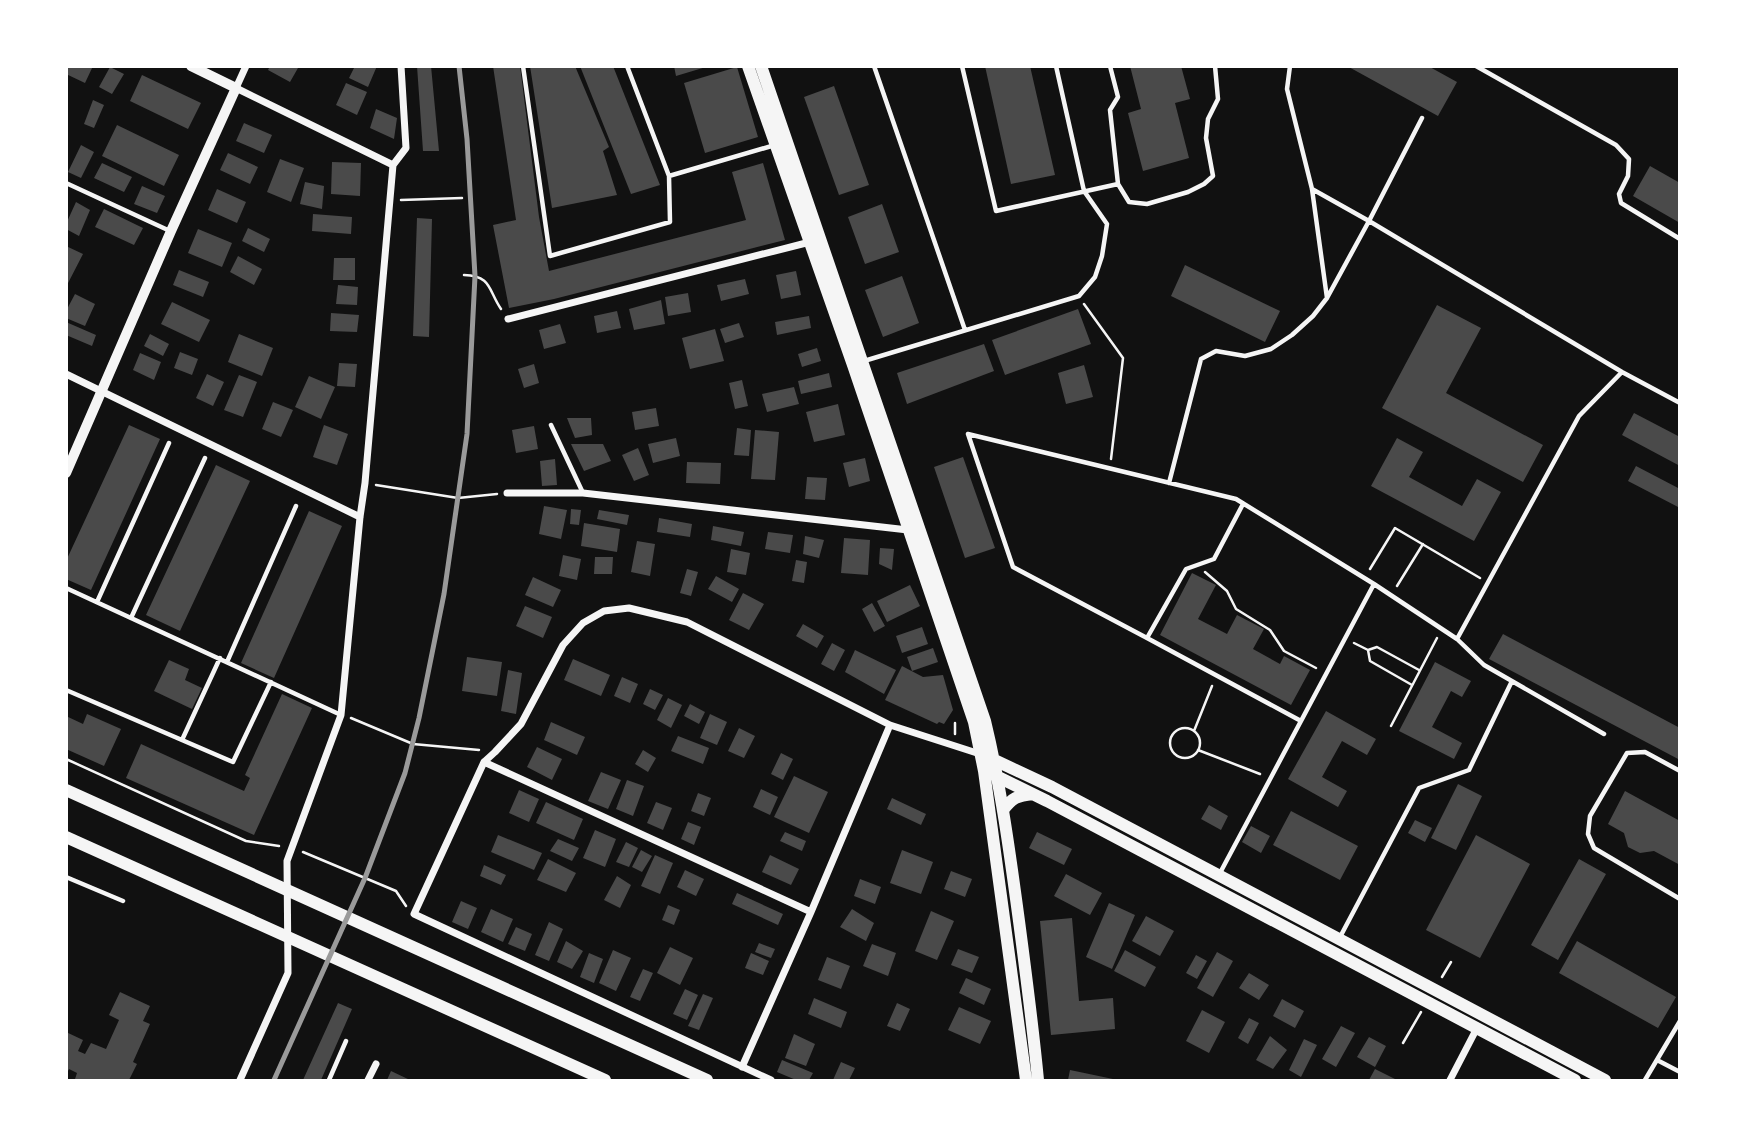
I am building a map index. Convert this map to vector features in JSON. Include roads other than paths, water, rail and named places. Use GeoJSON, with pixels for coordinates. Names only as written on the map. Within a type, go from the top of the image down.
{"type":"FeatureCollection","features":[{"type":"Feature","properties":{"kind":"main road"},"geometry":{"type":"LineString","coordinates":[[748,66],[810,242],[858,363],[985,721],[1003,810],[1038,1080]]}},
{"type":"Feature","properties":{"kind":"main road"},"geometry":{"type":"LineString","coordinates":[[761,66],[858,363],[908,530],[974,722],[985,771],[1026,1080]]}},
{"type":"Feature","properties":{"kind":"main road"},"geometry":{"type":"LineString","coordinates":[[980,754],[1052,787],[1605,1080]]}},
{"type":"Feature","properties":{"kind":"main road"},"geometry":{"type":"LineString","coordinates":[[985,771],[1034,794],[1575,1080]]}},
{"type":"Feature","properties":{"kind":"main road"},"geometry":{"type":"LineString","coordinates":[[66,790],[707,1080]]}},
{"type":"Feature","properties":{"kind":"main road"},"geometry":{"type":"LineString","coordinates":[[1003,810],[1013,798],[1034,794]]}},
{"type":"Feature","properties":{"kind":"main road"},"geometry":{"type":"LineString","coordinates":[[66,837],[605,1080]]}},
{"type":"Feature","properties":{"kind":"street"},"geometry":{"type":"LineString","coordinates":[[191,66],[393,165]]}},
{"type":"Feature","properties":{"kind":"street"},"geometry":{"type":"LineString","coordinates":[[66,473],[246,66]]}},
{"type":"Feature","properties":{"kind":"street"},"geometry":{"type":"LineString","coordinates":[[240,1080],[288,973],[287,861],[341,715],[393,165],[407,148],[401,66]]}},
{"type":"Feature","properties":{"kind":"street"},"geometry":{"type":"LineString","coordinates":[[508,319],[810,242]]}},
{"type":"Feature","properties":{"kind":"street"},"geometry":{"type":"LineString","coordinates":[[66,374],[360,517]]}},
{"type":"Feature","properties":{"kind":"street"},"geometry":{"type":"LineString","coordinates":[[507,493],[583,493],[908,530]]}},
{"type":"Feature","properties":{"kind":"street"},"geometry":{"type":"LineString","coordinates":[[771,1080],[414,914],[484,762],[521,724],[564,645],[583,623],[604,611],[629,608],[687,622],[890,725],[980,754]]}},
{"type":"Feature","properties":{"kind":"street"},"geometry":{"type":"LineString","coordinates":[[742,1067],[890,725]]}},
{"type":"Feature","properties":{"kind":"street"},"geometry":{"type":"LineString","coordinates":[[484,762],[811,912]]}},
{"type":"Feature","properties":{"kind":"street"},"geometry":{"type":"LineString","coordinates":[[1450,1080],[1478,1028]]}},
{"type":"Feature","properties":{"kind":"street"},"geometry":{"type":"LineString","coordinates":[[368,1080],[376,1064]]}},
{"type":"Feature","properties":{"kind":"lane"},"geometry":{"type":"LineString","coordinates":[[523,66],[550,256],[670,222],[669,176],[628,66]]}},
{"type":"Feature","properties":{"kind":"lane"},"geometry":{"type":"LineString","coordinates":[[874,66],[965,331]]}},
{"type":"Feature","properties":{"kind":"lane"},"geometry":{"type":"LineString","coordinates":[[962,66],[996,211],[1118,184]]}},
{"type":"Feature","properties":{"kind":"lane"},"geometry":{"type":"LineString","coordinates":[[858,363],[1079,296],[1094,277],[1102,256],[1107,224],[1084,191],[1056,66]]}},
{"type":"Feature","properties":{"kind":"lane"},"geometry":{"type":"LineString","coordinates":[[1110,66],[1118,97],[1110,110],[1118,184],[1129,202],[1146,204],[1188,192],[1205,184],[1213,176],[1206,138],[1208,119],[1218,99],[1215,66]]}},
{"type":"Feature","properties":{"kind":"lane"},"geometry":{"type":"LineString","coordinates":[[1290,66],[1287,89],[1311,190],[1328,298]]}},
{"type":"Feature","properties":{"kind":"lane"},"geometry":{"type":"LineString","coordinates":[[1476,66],[1616,145],[1629,159],[1628,176],[1619,194],[1621,203],[1679,239]]}},
{"type":"Feature","properties":{"kind":"lane"},"geometry":{"type":"LineString","coordinates":[[1169,483],[1201,359],[1216,351],[1245,356],[1271,349],[1292,335],[1312,316],[1328,298],[1422,118]]}},
{"type":"Feature","properties":{"kind":"lane"},"geometry":{"type":"LineString","coordinates":[[669,176],[775,145]]}},
{"type":"Feature","properties":{"kind":"lane"},"geometry":{"type":"LineString","coordinates":[[66,183],[171,231]]}},
{"type":"Feature","properties":{"kind":"lane"},"geometry":{"type":"LineString","coordinates":[[1311,190],[1369,221],[1622,372],[1679,403]]}},
{"type":"Feature","properties":{"kind":"lane"},"geometry":{"type":"LineString","coordinates":[[1457,639],[1579,416],[1622,372]]}},
{"type":"Feature","properties":{"kind":"lane"},"geometry":{"type":"LineString","coordinates":[[551,425],[583,493]]}},
{"type":"Feature","properties":{"kind":"lane"},"geometry":{"type":"LineString","coordinates":[[1301,721],[1013,566],[968,434],[1236,499],[1392,595],[1457,639],[1484,665],[1604,734]]}},
{"type":"Feature","properties":{"kind":"lane"},"geometry":{"type":"LineString","coordinates":[[97,602],[169,443]]}},
{"type":"Feature","properties":{"kind":"lane"},"geometry":{"type":"LineString","coordinates":[[131,618],[205,457]]}},
{"type":"Feature","properties":{"kind":"lane"},"geometry":{"type":"LineString","coordinates":[[1147,638],[1186,569],[1214,559],[1243,504]]}},
{"type":"Feature","properties":{"kind":"lane"},"geometry":{"type":"LineString","coordinates":[[227,662],[296,506]]}},
{"type":"Feature","properties":{"kind":"lane"},"geometry":{"type":"LineString","coordinates":[[1218,875],[1374,583]]}},
{"type":"Feature","properties":{"kind":"lane"},"geometry":{"type":"LineString","coordinates":[[66,588],[341,715]]}},
{"type":"Feature","properties":{"kind":"lane"},"geometry":{"type":"LineString","coordinates":[[182,740],[220,658]]}},
{"type":"Feature","properties":{"kind":"lane"},"geometry":{"type":"LineString","coordinates":[[1339,939],[1419,788],[1469,770],[1512,681]]}},
{"type":"Feature","properties":{"kind":"lane"},"geometry":{"type":"LineString","coordinates":[[66,690],[233,762],[271,682]]}},
{"type":"Feature","properties":{"kind":"lane"},"geometry":{"type":"LineString","coordinates":[[1679,771],[1645,752],[1627,753],[1590,816],[1588,834],[1594,849],[1679,899]]}},
{"type":"Feature","properties":{"kind":"lane"},"geometry":{"type":"LineString","coordinates":[[66,877],[123,901]]}},
{"type":"Feature","properties":{"kind":"lane"},"geometry":{"type":"LineString","coordinates":[[1645,1080],[1679,1021]]}},
{"type":"Feature","properties":{"kind":"lane"},"geometry":{"type":"LineString","coordinates":[[329,1080],[346,1041]]}},
{"type":"Feature","properties":{"kind":"lane"},"geometry":{"type":"LineString","coordinates":[[1657,1060],[1679,1072]]}},
{"type":"Feature","properties":{"kind":"railway"},"geometry":{"type":"LineString","coordinates":[[274,1080],[365,878],[405,773],[444,594],[467,434],[475,276],[467,139],[459,66]]}}]}
